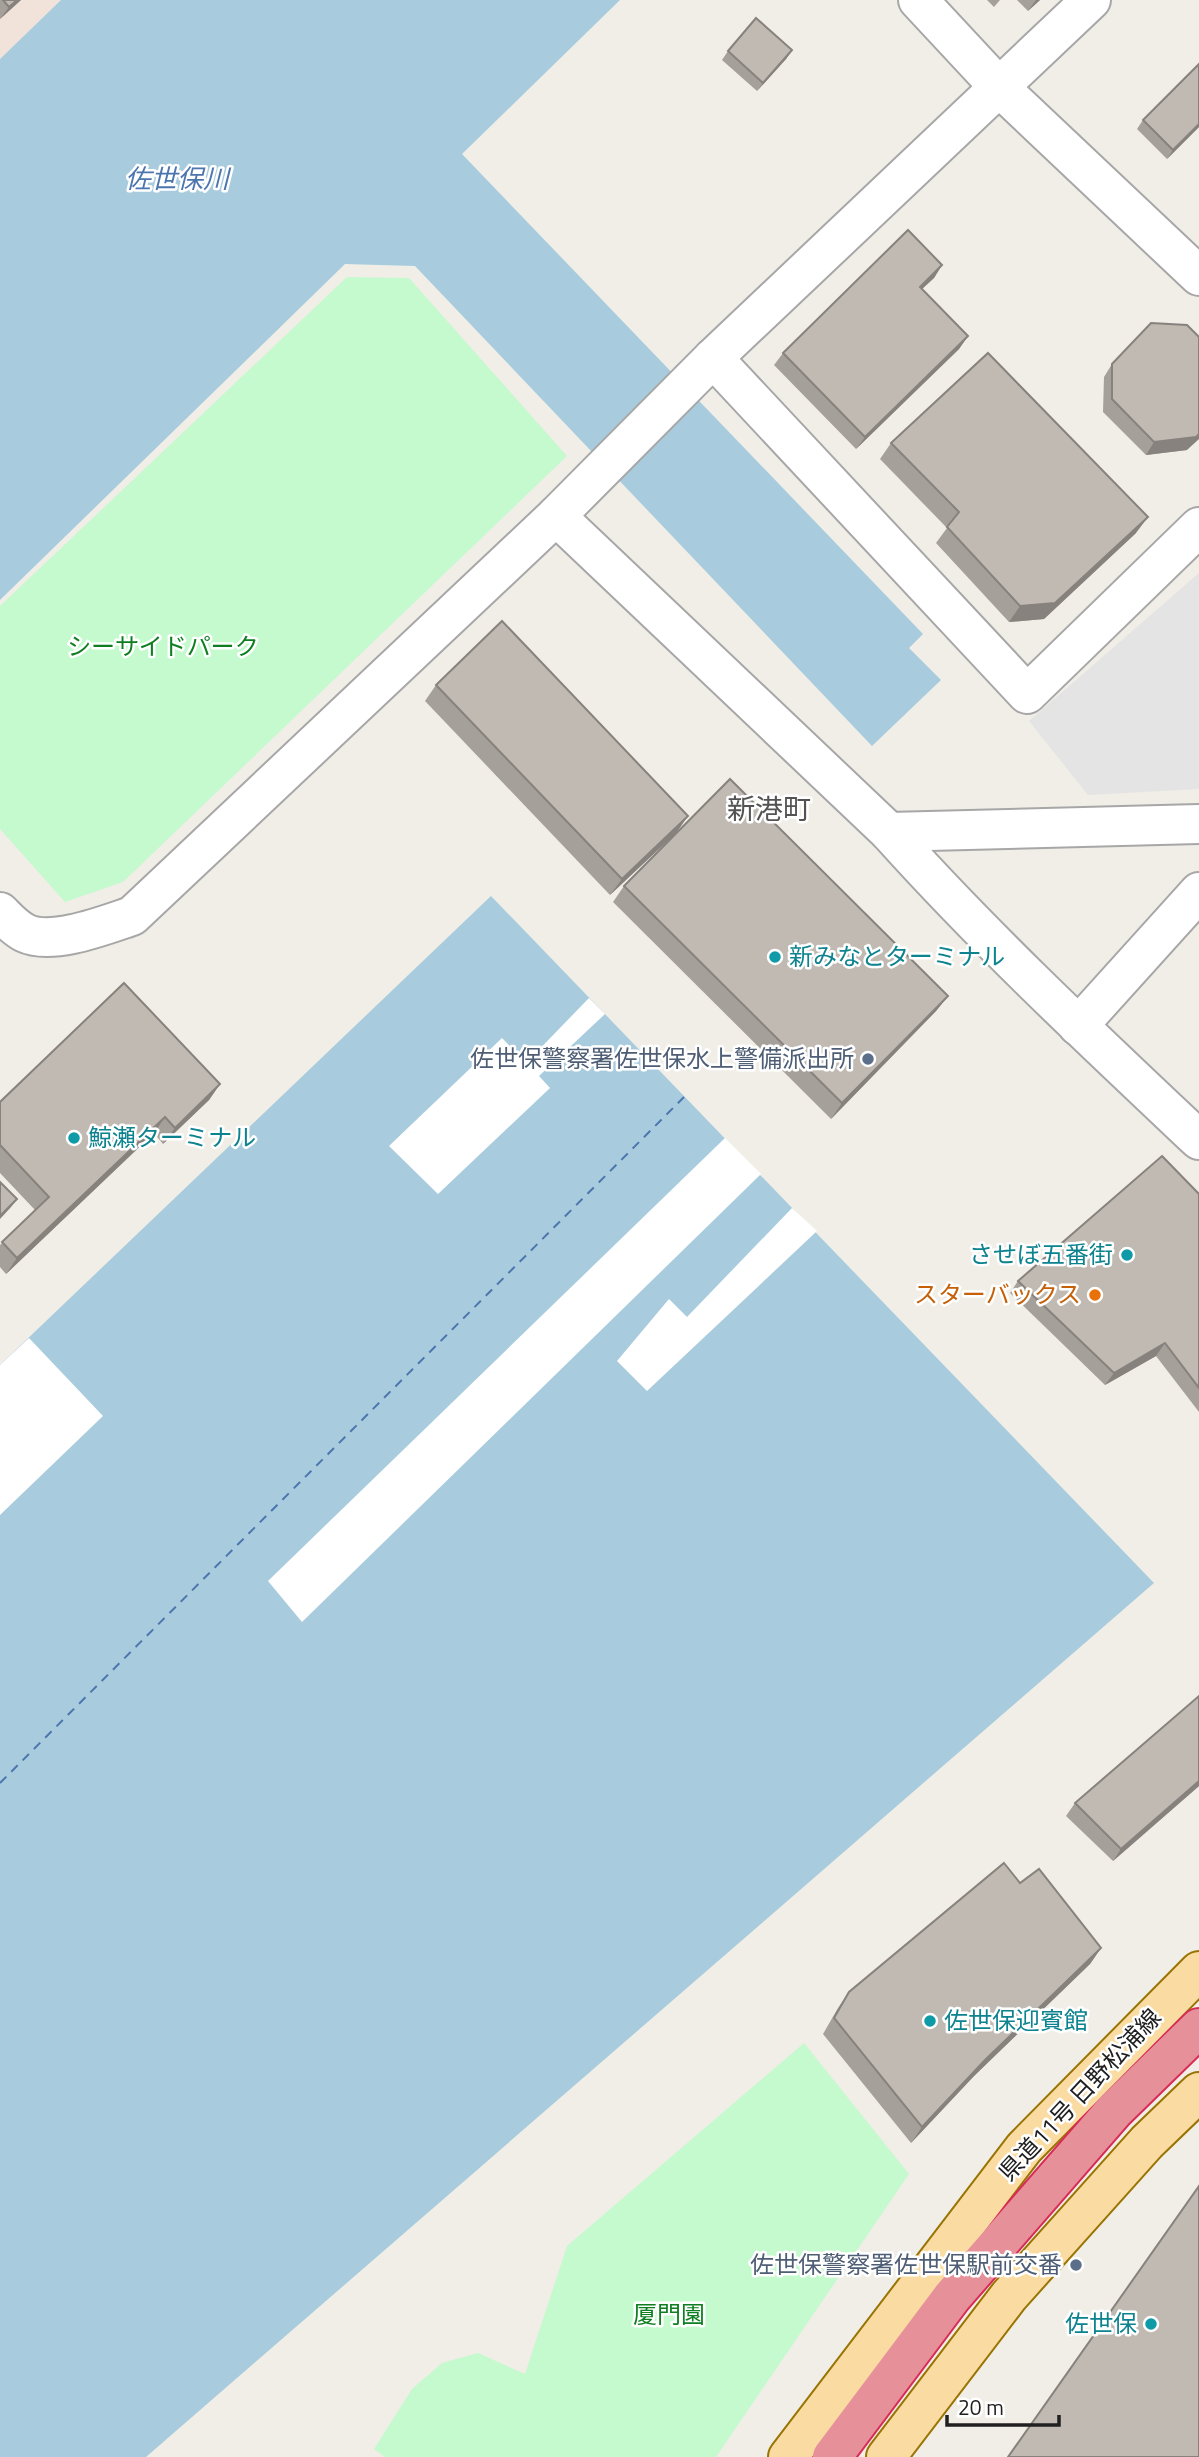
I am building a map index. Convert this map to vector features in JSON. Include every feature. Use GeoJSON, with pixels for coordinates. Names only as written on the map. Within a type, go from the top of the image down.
{"type":"FeatureCollection","features":[{"type":"Feature","properties":{"kind":"highway"},"geometry":{"type":"LineString","coordinates":[[832,2457],[952,2297],[1115,2111],[1199,2028]]}},
{"type":"Feature","properties":{"kind":"main road","name":"県道11号 日野松浦線"},"geometry":{"type":"LineString","coordinates":[[788,2457],[1024,2148],[1199,1971]]}},
{"type":"Feature","properties":{"kind":"main road"},"geometry":{"type":"LineString","coordinates":[[886,2457],[1009,2296],[1147,2142],[1199,2092]]}},
{"type":"Feature","properties":{"kind":"street"},"geometry":{"type":"LineString","coordinates":[[918,0],[999,87],[1199,276]]}},
{"type":"Feature","properties":{"kind":"street"},"geometry":{"type":"LineString","coordinates":[[0,912],[14,927],[28,935],[45,937],[88,930],[132,916],[556,516],[701,371],[1091,0]]}},
{"type":"Feature","properties":{"kind":"street"},"geometry":{"type":"LineString","coordinates":[[701,371],[1027,694],[1199,527]]}},
{"type":"Feature","properties":{"kind":"street"},"geometry":{"type":"LineString","coordinates":[[556,516],[889,832],[932,880],[1078,1026],[1199,1140]]}},
{"type":"Feature","properties":{"kind":"street"},"geometry":{"type":"LineString","coordinates":[[889,832],[1199,824]]}},
{"type":"Feature","properties":{"kind":"street"},"geometry":{"type":"LineString","coordinates":[[1078,1026],[1199,892]]}},
{"type":"Feature","properties":{"kind":"shaded area"},"geometry":{"type":"Polygon","coordinates":[[[0,0],[61,0],[0,59],[0,0]]]}},
{"type":"Feature","properties":{"kind":"shaded area"},"geometry":{"type":"Polygon","coordinates":[[[1199,573],[1199,789],[1088,795],[1029,721],[1199,573]]]}},
{"type":"Feature","properties":{"kind":"green space","name":"シーサイドパーク"},"geometry":{"type":"Polygon","coordinates":[[[347,277],[409,278],[567,456],[123,882],[65,902],[0,829],[0,606],[347,277]]]}},
{"type":"Feature","properties":{"kind":"green space","name":"厦門園"},"geometry":{"type":"Polygon","coordinates":[[[804,2043],[909,2174],[716,2457],[385,2457],[374,2449],[412,2389],[442,2363],[478,2353],[525,2374],[567,2246],[804,2043]]]}},
{"type":"Feature","properties":{"kind":"water","name":"佐世保川"},"geometry":{"type":"Polygon","coordinates":[[[61,0],[620,0],[462,154],[923,634],[909,648],[941,680],[872,746],[415,266],[345,264],[0,600],[0,59],[61,0]]]}},
{"type":"Feature","properties":{"kind":"water"},"geometry":{"type":"Polygon","coordinates":[[[491,896],[1154,1583],[146,2457],[0,2457],[0,1365],[491,896]]]}},
{"type":"Feature","properties":{"kind":"pier"},"geometry":{"type":"Polygon","coordinates":[[[589,998],[605,1014],[539,1076],[550,1088],[438,1194],[389,1146],[502,1038],[526,1063],[589,998]]]}},
{"type":"Feature","properties":{"kind":"pier"},"geometry":{"type":"Polygon","coordinates":[[[725,1138],[761,1174],[302,1622],[268,1581],[725,1138]]]}},
{"type":"Feature","properties":{"kind":"pier"},"geometry":{"type":"Polygon","coordinates":[[[792,1208],[817,1231],[647,1391],[617,1361],[669,1299],[687,1317],[792,1208]]]}},
{"type":"Feature","properties":{"kind":"pier"},"geometry":{"type":"Polygon","coordinates":[[[29,1338],[103,1416],[0,1515],[0,1365],[29,1338]]]}},
{"type":"Feature","properties":{"kind":"building"},"geometry":{"type":"Polygon","coordinates":[[[3,0],[17,0],[9,7],[3,0]]]}},
{"type":"Feature","properties":{"kind":"building"},"geometry":{"type":"Polygon","coordinates":[[[756,18],[792,50],[763,83],[728,51],[756,18]]]}},
{"type":"Feature","properties":{"kind":"building"},"geometry":{"type":"Polygon","coordinates":[[[1199,64],[1199,124],[1173,150],[1143,120],[1199,64]]]}},
{"type":"Feature","properties":{"kind":"building"},"geometry":{"type":"Polygon","coordinates":[[[908,230],[942,265],[920,287],[968,336],[865,437],[783,353],[908,230]]]}},
{"type":"Feature","properties":{"kind":"building"},"geometry":{"type":"Polygon","coordinates":[[[1151,323],[1187,325],[1199,337],[1199,434],[1196,437],[1154,442],[1112,399],[1112,364],[1151,323]]]}},
{"type":"Feature","properties":{"kind":"building"},"geometry":{"type":"Polygon","coordinates":[[[988,353],[1148,517],[1055,603],[1020,606],[947,527],[959,512],[891,443],[988,353]]]}},
{"type":"Feature","properties":{"kind":"building"},"geometry":{"type":"Polygon","coordinates":[[[502,621],[688,816],[622,879],[436,685],[502,621]]]}},
{"type":"Feature","properties":{"kind":"building","name":"新みなとターミナル"},"geometry":{"type":"Polygon","coordinates":[[[730,779],[948,996],[842,1103],[624,886],[730,779]]]}},
{"type":"Feature","properties":{"kind":"building","name":"鯨瀬ターミナル"},"geometry":{"type":"Polygon","coordinates":[[[124,983],[220,1084],[175,1128],[165,1117],[17,1258],[2,1242],[49,1197],[0,1145],[0,1102],[124,983]]]}},
{"type":"Feature","properties":{"kind":"building","name":"させぼ五番街"},"geometry":{"type":"Polygon","coordinates":[[[1162,1156],[1199,1194],[1199,1388],[1165,1343],[1114,1373],[1018,1281],[1162,1156]]]}},
{"type":"Feature","properties":{"kind":"building"},"geometry":{"type":"Polygon","coordinates":[[[0,1182],[17,1199],[0,1216],[0,1182]]]}},
{"type":"Feature","properties":{"kind":"building"},"geometry":{"type":"Polygon","coordinates":[[[1199,1696],[1199,1781],[1121,1849],[1075,1803],[1199,1696]]]}},
{"type":"Feature","properties":{"kind":"building","name":"佐世保迎賓館"},"geometry":{"type":"Polygon","coordinates":[[[1004,1863],[1020,1883],[1039,1869],[1101,1948],[985,2060],[922,2127],[834,2018],[849,1992],[1004,1863]]]}},
{"type":"Feature","properties":{"kind":"building","name":"佐世保"},"geometry":{"type":"Polygon","coordinates":[[[1199,2186],[1199,2457],[1008,2457],[1199,2186]]]}},
{"type":"Feature","properties":{"kind":"ferry route"},"geometry":{"type":"LineString","coordinates":[[0,1783],[684,1097]]}},
{"type":"Feature","properties":{"kind":"place","name":"新みなとターミナル"},"geometry":{"type":"Point","coordinates":[775,957]}},
{"type":"Feature","properties":{"kind":"place","name":"佐世保警察署佐世保水上警備派出所"},"geometry":{"type":"Point","coordinates":[868,1059]}},
{"type":"Feature","properties":{"kind":"place","name":"鯨瀬ターミナル"},"geometry":{"type":"Point","coordinates":[74,1138]}},
{"type":"Feature","properties":{"kind":"place","name":"させぼ五番街"},"geometry":{"type":"Point","coordinates":[1127,1255]}},
{"type":"Feature","properties":{"kind":"place","name":"スターバックス"},"geometry":{"type":"Point","coordinates":[1095,1295]}},
{"type":"Feature","properties":{"kind":"place","name":"佐世保迎賓館"},"geometry":{"type":"Point","coordinates":[930,2021]}},
{"type":"Feature","properties":{"kind":"place","name":"佐世保警察署佐世保駅前交番"},"geometry":{"type":"Point","coordinates":[1076,2265]}},
{"type":"Feature","properties":{"kind":"place","name":"佐世保"},"geometry":{"type":"Point","coordinates":[1151,2324]}},
{"type":"Feature","properties":{"kind":"district","name":"新港町"},"geometry":{"type":"Point","coordinates":[769,809]}}]}
